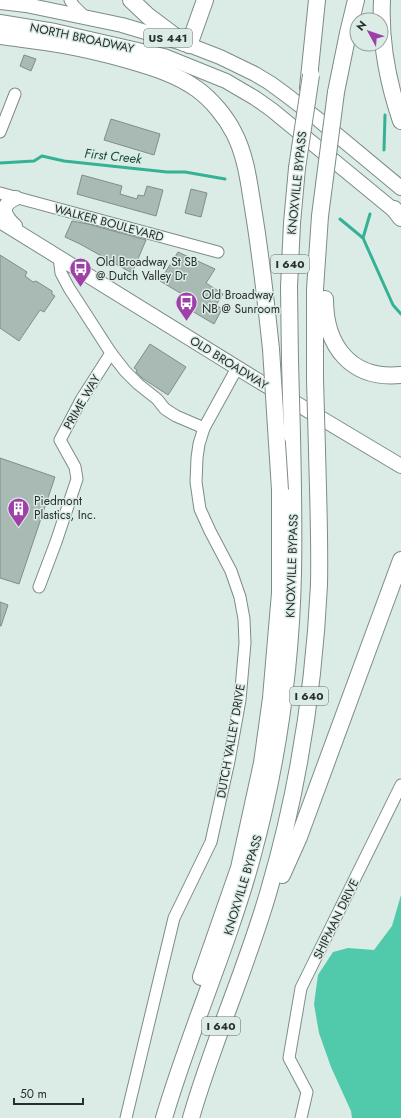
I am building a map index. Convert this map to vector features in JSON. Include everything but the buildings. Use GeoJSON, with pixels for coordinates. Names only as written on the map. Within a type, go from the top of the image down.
{"type":"FeatureCollection","features":[{"type":"Feature","properties":{"kind":"highway"},"geometry":{"type":"LineString","coordinates":[[131,0],[148,16],[187,44],[205,0]]}},
{"type":"Feature","properties":{"kind":"highway"},"geometry":{"type":"LineString","coordinates":[[307,96],[317,0]]}},
{"type":"Feature","properties":{"kind":"highway","name":"KNOXVILLE BYPASS"},"geometry":{"type":"LineString","coordinates":[[164,1118],[185,1052],[226,942],[240,898],[252,858],[272,774],[286,677],[293,574],[294,512],[289,287],[292,223],[297,168],[310,75],[327,0]]}},
{"type":"Feature","properties":{"kind":"highway","name":"KNOXVILLE BYPASS"},"geometry":{"type":"LineString","coordinates":[[191,1118],[215,1043],[255,935],[273,878],[289,813],[311,683],[318,584],[319,531],[315,379],[315,289],[320,216],[336,92],[356,0]]}},
{"type":"Feature","properties":{"kind":"highway"},"geometry":{"type":"LineString","coordinates":[[382,0],[381,9],[384,52],[390,84],[401,121]]}},
{"type":"Feature","properties":{"kind":"highway"},"geometry":{"type":"LineString","coordinates":[[0,36],[65,45],[98,52],[161,70],[175,76],[197,89],[226,120],[234,132],[240,146],[248,176],[262,262],[271,349],[280,490],[280,593],[271,698],[262,763],[239,868],[175,1051],[154,1118]]}},
{"type":"Feature","properties":{"kind":"highway"},"geometry":{"type":"LineString","coordinates":[[0,42],[26,39]]}},
{"type":"Feature","properties":{"kind":"highway"},"geometry":{"type":"LineString","coordinates":[[317,259],[327,325],[331,338],[336,346],[356,367],[367,372],[386,375],[401,375]]}},
{"type":"Feature","properties":{"kind":"highway"},"geometry":{"type":"LineString","coordinates":[[255,935],[299,837],[401,560]]}},
{"type":"Feature","properties":{"kind":"main road","name":"NORTH BROADWAY"},"geometry":{"type":"LineString","coordinates":[[0,2],[30,3],[122,25],[187,44],[220,57],[270,83],[319,120],[401,188]]}},
{"type":"Feature","properties":{"kind":"main road","name":"NORTH BROADWAY"},"geometry":{"type":"LineString","coordinates":[[0,22],[55,31],[164,56],[226,81],[272,110],[399,214]]}},
{"type":"Feature","properties":{"kind":"main road"},"geometry":{"type":"LineString","coordinates":[[187,44],[190,66]]}},
{"type":"Feature","properties":{"kind":"main road"},"geometry":{"type":"LineString","coordinates":[[16,198],[7,203],[3,209],[3,213],[8,220],[29,238]]}},
{"type":"Feature","properties":{"kind":"main road","name":"OLD BROADWAY"},"geometry":{"type":"LineString","coordinates":[[0,221],[237,368],[401,466]]}},
{"type":"Feature","properties":{"kind":"street"},"geometry":{"type":"LineString","coordinates":[[70,0],[85,16]]}},
{"type":"Feature","properties":{"kind":"street"},"geometry":{"type":"LineString","coordinates":[[0,132],[15,94]]}},
{"type":"Feature","properties":{"kind":"street","name":"WALKER BOULEVARD"},"geometry":{"type":"LineString","coordinates":[[0,193],[218,252]]}},
{"type":"Feature","properties":{"kind":"street"},"geometry":{"type":"LineString","coordinates":[[59,257],[61,273],[69,288],[111,353],[125,371],[138,384],[157,399],[165,409],[176,416],[204,428]]}},
{"type":"Feature","properties":{"kind":"street","name":"PRIME WAY"},"geometry":{"type":"LineString","coordinates":[[39,587],[77,479],[75,467],[60,440],[81,400],[111,353]]}},
{"type":"Feature","properties":{"kind":"street","name":"DUTCH VALLEY DRIVE"},"geometry":{"type":"LineString","coordinates":[[126,1118],[174,918],[211,842],[229,761],[240,700],[245,643],[244,619],[240,597],[231,571],[200,508],[196,482],[196,466],[199,444],[204,428],[237,368]]}},
{"type":"Feature","properties":{"kind":"street","name":"SHIPMAN DRIVE"},"geometry":{"type":"LineString","coordinates":[[301,1118],[306,1092],[289,1058],[301,988],[401,785]]}},
{"type":"Feature","properties":{"kind":"green space"},"geometry":{"type":"Polygon","coordinates":[[[401,895],[401,1118],[352,1118],[351,1111],[331,1067],[319,1033],[314,1004],[318,975],[333,952],[348,948],[374,950],[392,926],[401,895]]]}},
{"type":"Feature","properties":{"kind":"waterway"},"geometry":{"type":"LineString","coordinates":[[384,150],[385,115]]}},
{"type":"Feature","properties":{"kind":"waterway","name":"First Creek"},"geometry":{"type":"LineString","coordinates":[[0,163],[34,161],[42,156],[64,161],[167,172],[185,172],[225,179]]}},
{"type":"Feature","properties":{"kind":"waterway"},"geometry":{"type":"LineString","coordinates":[[363,238],[370,214]]}},
{"type":"Feature","properties":{"kind":"waterway","name":"First Creek"},"geometry":{"type":"LineString","coordinates":[[340,219],[363,238],[393,305],[401,314]]}},
{"type":"Feature","properties":{"kind":"place","name":"Old Broadway St SB @ Dutch Valley Dr"},"geometry":{"type":"Point","coordinates":[80,288]}},
{"type":"Feature","properties":{"kind":"place","name":"Old Broadway NB @ Sunroom"},"geometry":{"type":"Point","coordinates":[187,322]}},
{"type":"Feature","properties":{"kind":"place","name":"Piedmont Plastics, Inc."},"geometry":{"type":"Point","coordinates":[19,528]}}]}
